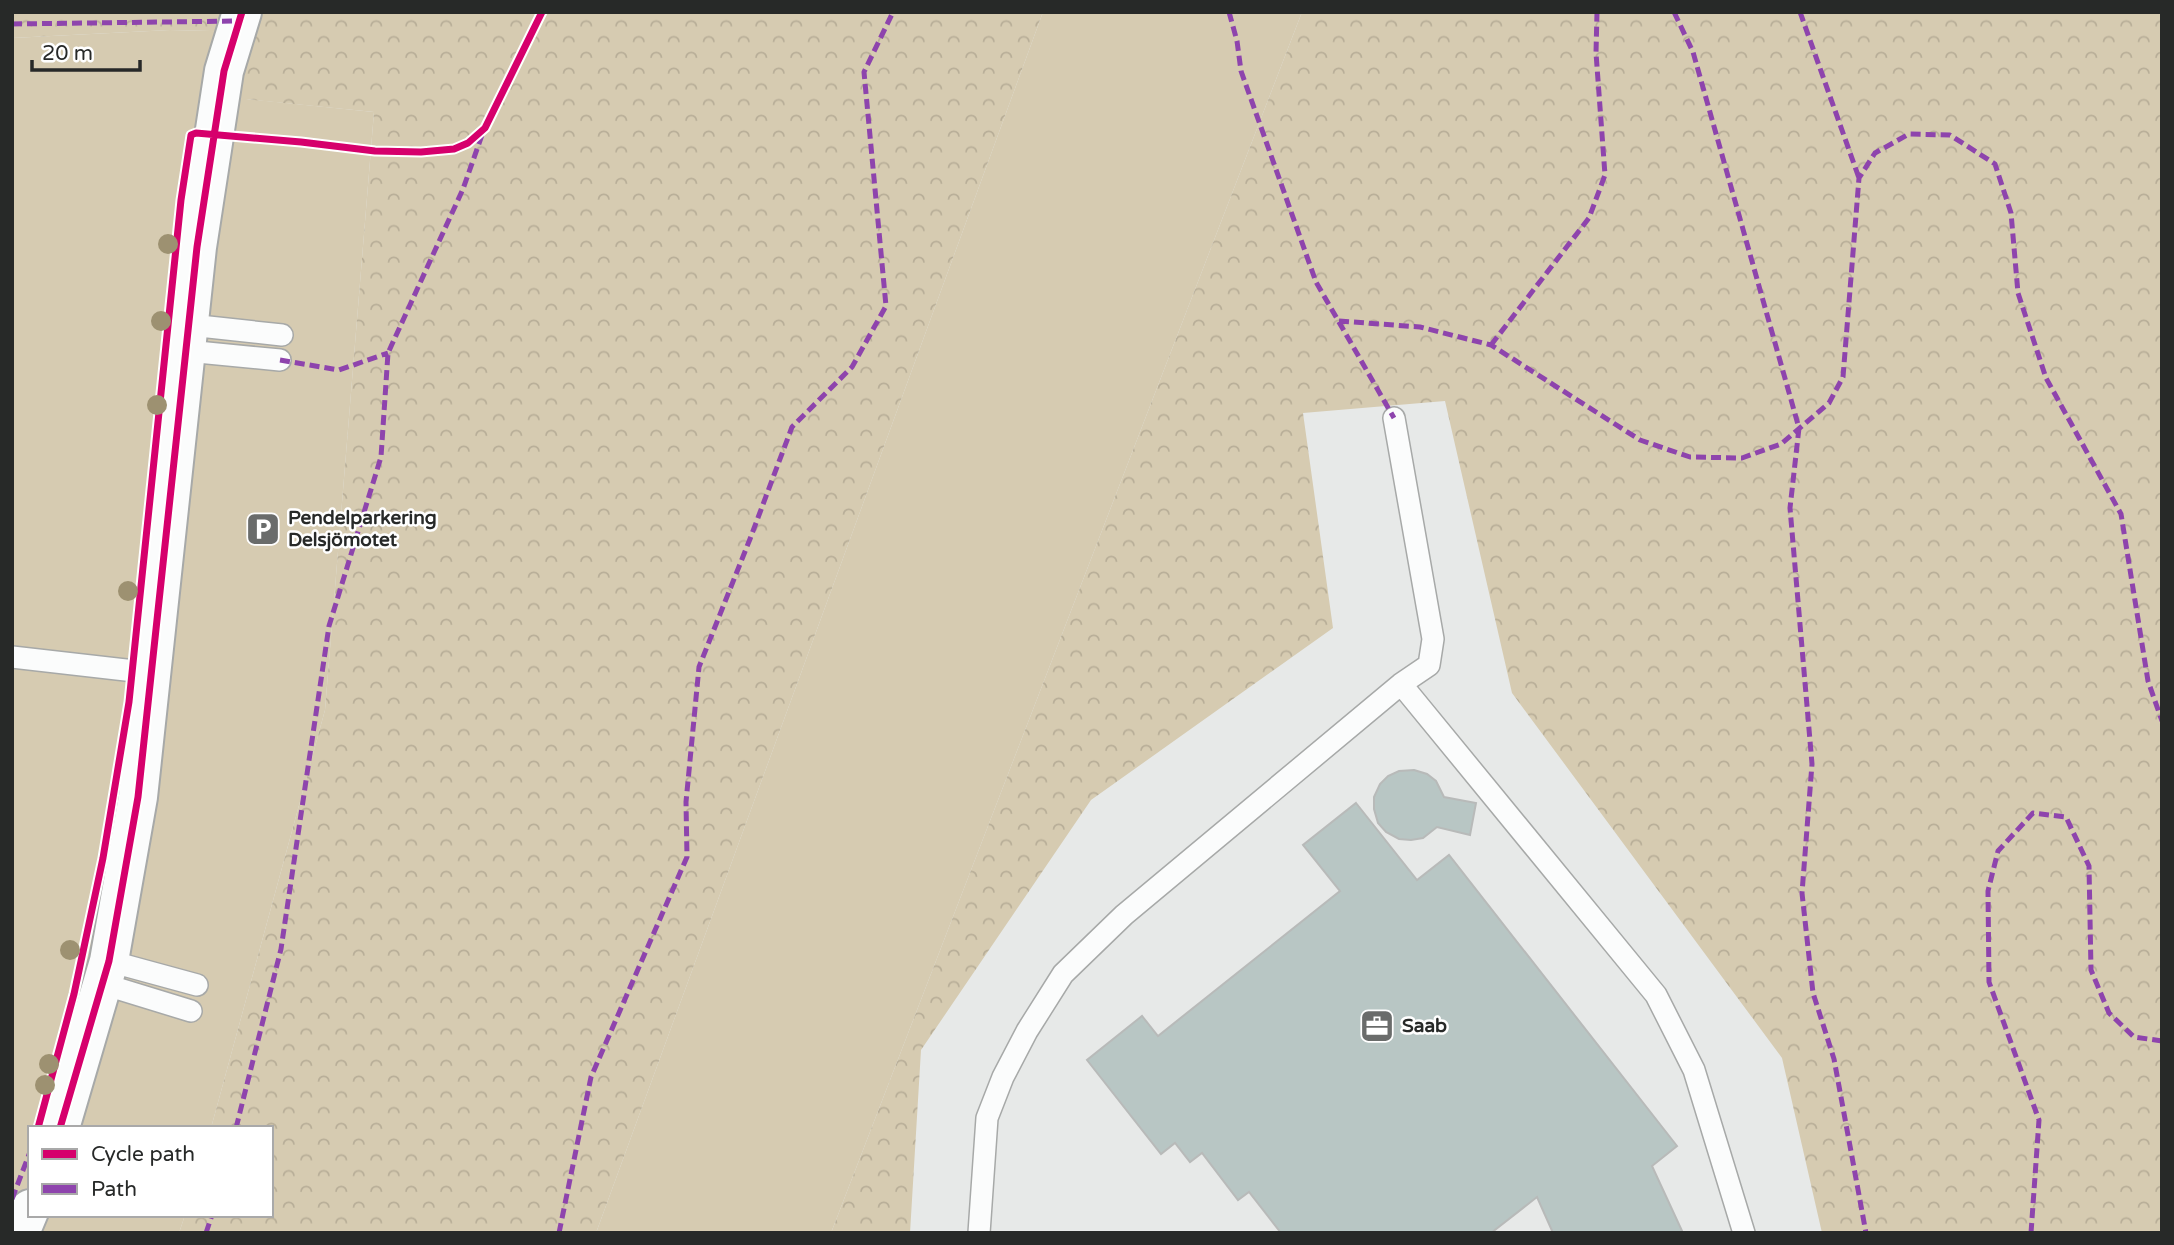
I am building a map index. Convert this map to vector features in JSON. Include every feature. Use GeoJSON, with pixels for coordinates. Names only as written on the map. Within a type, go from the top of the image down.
{"type":"FeatureCollection","features":[{"type":"Feature","properties":{"kind":"street"},"geometry":{"type":"LineString","coordinates":[[61,1126],[106,972],[138,797],[197,247],[224,71],[242,12]]}},
{"type":"Feature","properties":{"kind":"street"},"geometry":{"type":"LineString","coordinates":[[20,1233],[28,1214]]}},
{"type":"Feature","properties":{"kind":"lane"},"geometry":{"type":"LineString","coordinates":[[188,338],[282,335]]}},
{"type":"Feature","properties":{"kind":"lane"},"geometry":{"type":"LineString","coordinates":[[188,338],[280,360]]}},
{"type":"Feature","properties":{"kind":"lane"},"geometry":{"type":"LineString","coordinates":[[979,1233],[986,1118],[1003,1077],[1027,1031],[1063,974],[1124,915],[1401,684],[1429,666],[1433,639],[1394,418]]}},
{"type":"Feature","properties":{"kind":"lane"},"geometry":{"type":"LineString","coordinates":[[12,657],[152,673]]}},
{"type":"Feature","properties":{"kind":"lane"},"geometry":{"type":"LineString","coordinates":[[1401,684],[1656,995],[1694,1070],[1744,1233]]}},
{"type":"Feature","properties":{"kind":"lane"},"geometry":{"type":"LineString","coordinates":[[106,972],[197,985]]}},
{"type":"Feature","properties":{"kind":"lane"},"geometry":{"type":"LineString","coordinates":[[106,972],[191,1011]]}},
{"type":"Feature","properties":{"kind":"green space"},"geometry":{"type":"Polygon","coordinates":[[[12,12],[1043,12],[596,1233],[179,1233],[184,1217],[273,1217],[273,1126],[212,1126],[325,710],[374,112],[245,99],[250,32],[170,30],[12,38],[12,12]]]}},
{"type":"Feature","properties":{"kind":"green space"},"geometry":{"type":"Polygon","coordinates":[[[1043,12],[1302,12],[831,1233],[596,1233],[1043,12]]]}},
{"type":"Feature","properties":{"kind":"green space"},"geometry":{"type":"Polygon","coordinates":[[[1302,12],[2162,12],[2162,1233],[1822,1233],[1782,1058],[1512,693],[1445,401],[1303,413],[1333,628],[1091,800],[921,1050],[910,1233],[831,1233],[1302,12]]]}},
{"type":"Feature","properties":{"kind":"green space"},"geometry":{"type":"Polygon","coordinates":[[[170,30],[251,32],[246,99],[374,112],[325,710],[212,1126],[28,1126],[28,1217],[184,1217],[179,1233],[12,1233],[12,38],[170,30]]]}},
{"type":"Feature","properties":{"kind":"building"},"geometry":{"type":"Polygon","coordinates":[[[1414,770],[1427,774],[1436,781],[1444,797],[1476,803],[1470,835],[1437,827],[1423,838],[1399,839],[1386,832],[1378,823],[1374,797],[1380,784],[1399,771],[1414,770]]]}},
{"type":"Feature","properties":{"kind":"building","name":"Saab"},"geometry":{"type":"Polygon","coordinates":[[[1356,803],[1417,880],[1449,855],[1677,1146],[1652,1166],[1683,1233],[1553,1233],[1537,1197],[1491,1233],[1281,1233],[1249,1192],[1238,1200],[1202,1153],[1190,1162],[1175,1143],[1161,1154],[1087,1060],[1142,1016],[1158,1036],[1340,891],[1303,845],[1356,803]]]}},
{"type":"Feature","properties":{"kind":"marked path"},"geometry":{"type":"LineString","coordinates":[[559,1233],[591,1077],[687,857],[686,802],[699,667],[792,427],[852,367],[886,306],[864,72],[893,12]]}},
{"type":"Feature","properties":{"kind":"marked path"},"geometry":{"type":"LineString","coordinates":[[1229,12],[1241,71],[1316,282],[1394,418]]}},
{"type":"Feature","properties":{"kind":"marked path"},"geometry":{"type":"LineString","coordinates":[[1491,345],[1589,218],[1605,175],[1596,53],[1597,12]]}},
{"type":"Feature","properties":{"kind":"marked path"},"geometry":{"type":"LineString","coordinates":[[1674,12],[1693,52],[1799,428],[1790,508],[1812,764],[1802,893],[1813,993],[1834,1059],[1866,1233]]}},
{"type":"Feature","properties":{"kind":"marked path"},"geometry":{"type":"LineString","coordinates":[[1800,12],[1859,178]]}},
{"type":"Feature","properties":{"kind":"marked path"},"geometry":{"type":"LineString","coordinates":[[12,24],[239,21]]}},
{"type":"Feature","properties":{"kind":"marked path"},"geometry":{"type":"LineString","coordinates":[[1339,321],[1420,327],[1491,345],[1640,440],[1690,457],[1742,458],[1781,444],[1829,403],[1843,377],[1859,178],[1875,153],[1909,134],[1950,135],[1995,164],[2011,213],[2018,293],[2046,378],[2121,514],[2148,681],[2162,721]]}},
{"type":"Feature","properties":{"kind":"marked path"},"geometry":{"type":"LineString","coordinates":[[237,1126],[281,949],[329,626],[381,457],[388,353],[463,189],[482,135]]}},
{"type":"Feature","properties":{"kind":"marked path"},"geometry":{"type":"LineString","coordinates":[[280,360],[339,370],[388,353]]}},
{"type":"Feature","properties":{"kind":"marked path"},"geometry":{"type":"LineString","coordinates":[[2031,1233],[2039,1120],[1989,982],[1988,891],[1998,851],[2033,813],[2066,817],[2089,866],[2091,970],[2109,1013],[2134,1037],[2162,1041]]}},
{"type":"Feature","properties":{"kind":"marked path"},"geometry":{"type":"LineString","coordinates":[[12,1199],[28,1157]]}},
{"type":"Feature","properties":{"kind":"marked path"},"geometry":{"type":"LineString","coordinates":[[206,1233],[211,1217]]}},
{"type":"Feature","properties":{"kind":"cycle path"},"geometry":{"type":"LineString","coordinates":[[61,1126],[109,961],[138,797],[197,247],[224,71],[242,12]]}},
{"type":"Feature","properties":{"kind":"cycle path"},"geometry":{"type":"LineString","coordinates":[[39,1126],[74,994],[103,858],[129,702],[181,200],[191,135],[196,133],[301,142],[375,151],[421,152],[454,149],[468,143],[485,128],[542,12]]}},
{"type":"Feature","properties":{"kind":"place","name":"Pendelparkering Delsjömotet"},"geometry":{"type":"Point","coordinates":[263,529]}},
{"type":"Feature","properties":{"kind":"place","name":"Saab"},"geometry":{"type":"Point","coordinates":[1377,1026]}}]}
